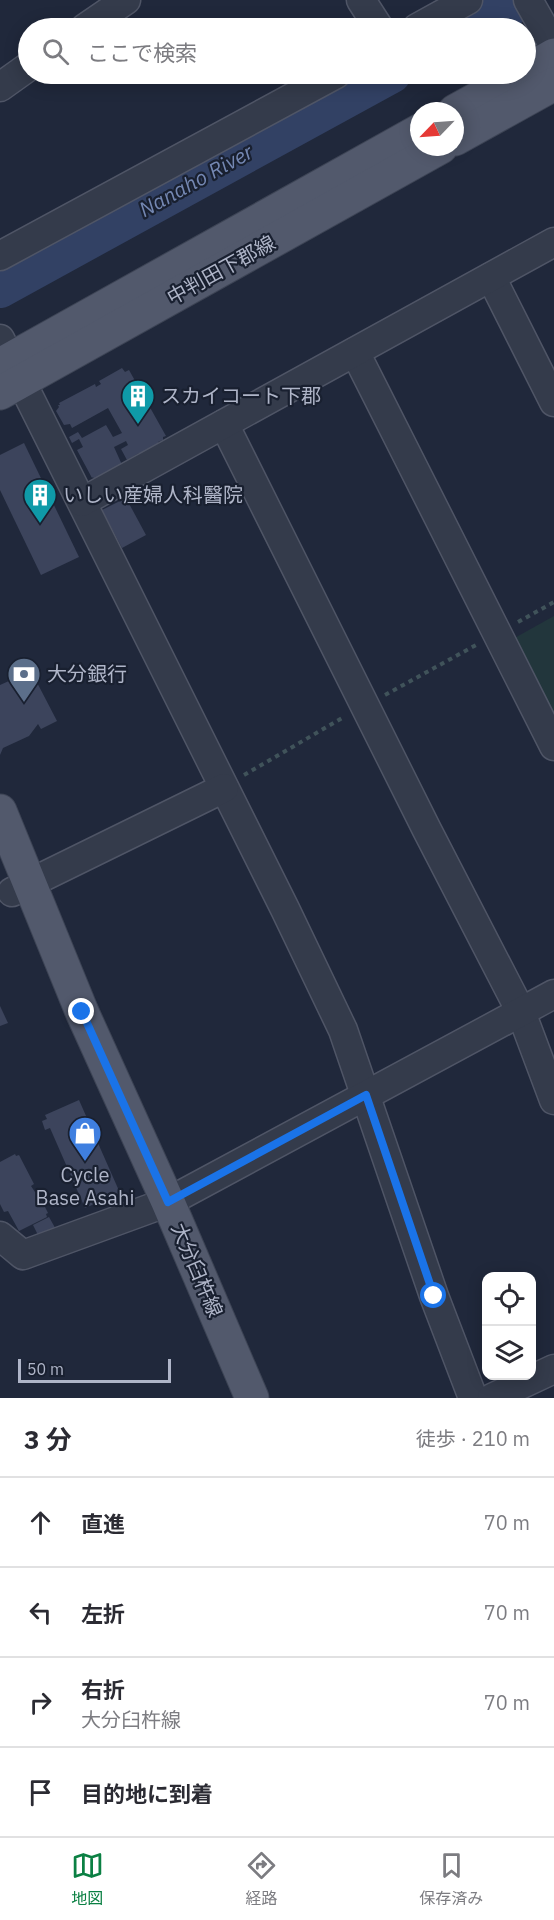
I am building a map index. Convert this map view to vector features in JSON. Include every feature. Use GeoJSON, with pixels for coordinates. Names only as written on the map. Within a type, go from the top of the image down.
{"type":"FeatureCollection","features":[{"type":"Feature","properties":{"kind":"main road"},"geometry":{"type":"LineString","coordinates":[[536,65],[554,55]]}},
{"type":"Feature","properties":{"kind":"main road"},"geometry":{"type":"LineString","coordinates":[[464,106],[503,84]]}},
{"type":"Feature","properties":{"kind":"main road"},"geometry":{"type":"LineString","coordinates":[[464,134],[554,84]]}},
{"type":"Feature","properties":{"kind":"main road","name":"中判田下郡線"},"geometry":{"type":"LineString","coordinates":[[6,368],[410,136]]}},
{"type":"Feature","properties":{"kind":"main road","name":"中判田下郡線"},"geometry":{"type":"LineString","coordinates":[[6,368],[423,156]]}},
{"type":"Feature","properties":{"kind":"main road","name":"大分臼杵線"},"geometry":{"type":"LineString","coordinates":[[0,811],[14,879],[82,1012],[158,1206],[227,1398]]}},
{"type":"Feature","properties":{"kind":"main road","name":"大分臼杵線"},"geometry":{"type":"LineString","coordinates":[[158,1206],[252,1398]]}},
{"type":"Feature","properties":{"kind":"street"},"geometry":{"type":"LineString","coordinates":[[100,18],[126,0]]}},
{"type":"Feature","properties":{"kind":"street"},"geometry":{"type":"LineString","coordinates":[[361,0],[373,18]]}},
{"type":"Feature","properties":{"kind":"street"},"geometry":{"type":"LineString","coordinates":[[435,18],[468,0]]}},
{"type":"Feature","properties":{"kind":"street"},"geometry":{"type":"LineString","coordinates":[[528,0],[548,35]]}},
{"type":"Feature","properties":{"kind":"street"},"geometry":{"type":"LineString","coordinates":[[0,87],[18,74]]}},
{"type":"Feature","properties":{"kind":"street"},"geometry":{"type":"LineString","coordinates":[[0,256],[318,84]]}},
{"type":"Feature","properties":{"kind":"street"},"geometry":{"type":"LineString","coordinates":[[81,502],[554,242]]}},
{"type":"Feature","properties":{"kind":"street"},"geometry":{"type":"LineString","coordinates":[[491,277],[554,402]]}},
{"type":"Feature","properties":{"kind":"street"},"geometry":{"type":"LineString","coordinates":[[355,352],[554,746]]}},
{"type":"Feature","properties":{"kind":"street"},"geometry":{"type":"LineString","coordinates":[[6,368],[81,502],[343,1030],[434,1296],[473,1398]]}},
{"type":"Feature","properties":{"kind":"street"},"geometry":{"type":"LineString","coordinates":[[224,423],[427,830],[521,1011],[554,1100]]}},
{"type":"Feature","properties":{"kind":"street"},"geometry":{"type":"LineString","coordinates":[[14,879],[224,788]]}},
{"type":"Feature","properties":{"kind":"street"},"geometry":{"type":"LineString","coordinates":[[0,1236],[23,1255],[158,1206],[554,994]]}},
{"type":"Feature","properties":{"kind":"street"},"geometry":{"type":"LineString","coordinates":[[492,1398],[554,1369]]}},
{"type":"Feature","properties":{"kind":"path"},"geometry":{"type":"LineString","coordinates":[[514,624],[554,602]]}},
{"type":"Feature","properties":{"kind":"path"},"geometry":{"type":"LineString","coordinates":[[383,696],[480,643]]}},
{"type":"Feature","properties":{"kind":"path"},"geometry":{"type":"LineString","coordinates":[[224,788],[345,717]]}},
{"type":"Feature","properties":{"kind":"shaded area"},"geometry":{"type":"Polygon","coordinates":[[[554,616],[554,725],[511,640],[554,616]]]}},
{"type":"Feature","properties":{"kind":"building","name":"スカイコート下郡"},"geometry":{"type":"Polygon","coordinates":[[[122,368],[125,372],[129,370],[166,436],[158,442],[159,445],[127,460],[121,449],[128,445],[126,441],[114,447],[123,467],[95,481],[77,450],[83,447],[79,439],[72,443],[69,437],[78,432],[82,438],[106,425],[113,437],[122,433],[108,408],[72,428],[70,424],[64,425],[56,411],[59,403],[95,384],[96,387],[101,384],[99,381],[122,368]]]}},
{"type":"Feature","properties":{"kind":"building","name":"いしい産婦人科醫院"},"geometry":{"type":"Polygon","coordinates":[[[24,443],[79,557],[41,575],[0,490],[0,455],[24,443]]]}},
{"type":"Feature","properties":{"kind":"building"},"geometry":{"type":"Polygon","coordinates":[[[126,498],[146,535],[122,548],[102,510],[126,498]]]}},
{"type":"Feature","properties":{"kind":"building","name":"大分銀行"},"geometry":{"type":"Polygon","coordinates":[[[31,671],[57,721],[41,729],[38,724],[29,736],[3,748],[0,755],[0,685],[31,671]]]}},
{"type":"Feature","properties":{"kind":"building"},"geometry":{"type":"Polygon","coordinates":[[[0,1006],[8,1023],[0,1026],[0,1006]]]}},
{"type":"Feature","properties":{"kind":"building","name":"Cycle Base Asahi"},"geometry":{"type":"Polygon","coordinates":[[[79,1100],[120,1193],[85,1208],[50,1128],[45,1130],[42,1121],[47,1119],[45,1115],[79,1100]]]}},
{"type":"Feature","properties":{"kind":"building"},"geometry":{"type":"Polygon","coordinates":[[[15,1154],[19,1155],[34,1184],[31,1186],[35,1192],[37,1191],[48,1213],[47,1217],[19,1231],[8,1211],[4,1212],[0,1204],[0,1162],[15,1154]]]}},
{"type":"Feature","properties":{"kind":"building"},"geometry":{"type":"Polygon","coordinates":[[[49,1217],[58,1233],[40,1239],[33,1225],[49,1217]]]}},
{"type":"Feature","properties":{"kind":"waterway","name":"Nanaho River"},"geometry":{"type":"LineString","coordinates":[[490,18],[523,0]]}},
{"type":"Feature","properties":{"kind":"waterway","name":"Nanaho River"},"geometry":{"type":"LineString","coordinates":[[0,289],[374,84]]}},
{"type":"Feature","properties":{"kind":"place","name":"スカイコート下郡"},"geometry":{"type":"Point","coordinates":[138,425]}},
{"type":"Feature","properties":{"kind":"place","name":"いしい産婦人科醫院"},"geometry":{"type":"Point","coordinates":[40,524]}},
{"type":"Feature","properties":{"kind":"place","name":"大分銀行"},"geometry":{"type":"Point","coordinates":[24,703]}},
{"type":"Feature","properties":{"kind":"place","name":"Cycle Base Asahi"},"geometry":{"type":"Point","coordinates":[85,1162]}},
{"type":"Feature","properties":{"kind":"route"},"geometry":{"type":"LineString","coordinates":[[82,1012],[168,1202],[366,1095],[434,1296]]}}]}
